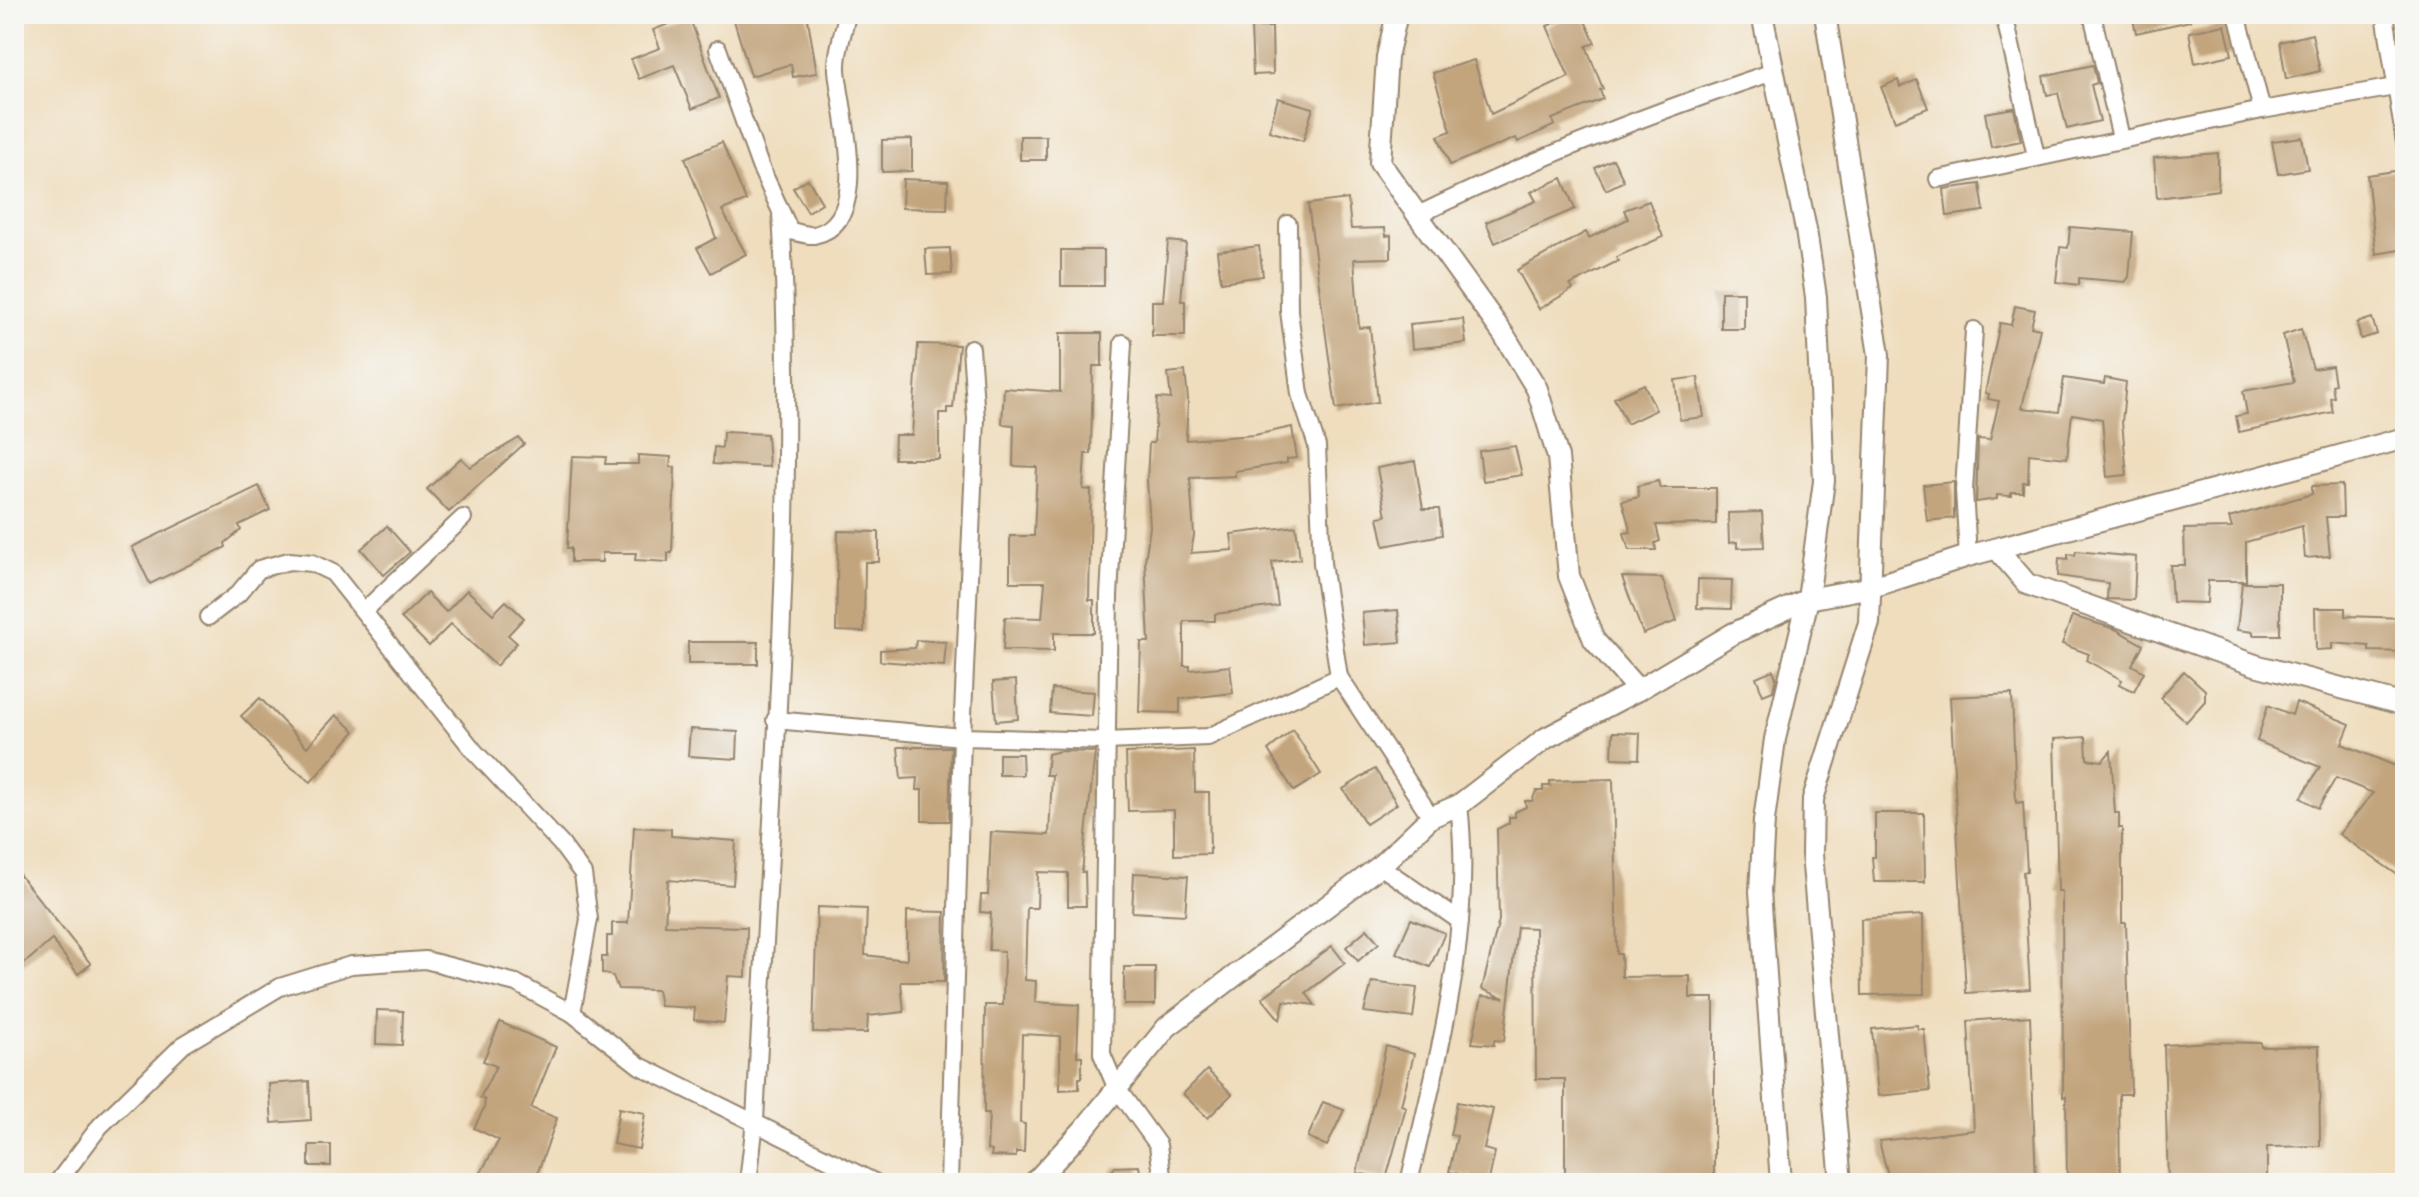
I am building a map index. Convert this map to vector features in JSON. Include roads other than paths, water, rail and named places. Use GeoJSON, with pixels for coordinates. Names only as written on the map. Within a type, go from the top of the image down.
{"type":"FeatureCollection","features":[{"type":"Feature","properties":{"kind":"street"},"geometry":{"type":"LineString","coordinates":[[718,49],[760,166],[790,231],[813,235],[830,227],[848,199],[849,149],[837,67],[847,14]]}},
{"type":"Feature","properties":{"kind":"street"},"geometry":{"type":"LineString","coordinates":[[1397,14],[1387,57],[1380,163],[1504,335],[1537,389],[1558,457],[1569,576],[1594,640],[1638,690]]}},
{"type":"Feature","properties":{"kind":"street"},"geometry":{"type":"LineString","coordinates":[[1762,14],[1806,230],[1816,297],[1824,481],[1808,599],[1796,662],[1775,739],[1760,891],[1781,1183]]}},
{"type":"Feature","properties":{"kind":"street"},"geometry":{"type":"LineString","coordinates":[[1825,14],[1879,355],[1866,588],[1869,623],[1813,799],[1812,854],[1841,1183]]}},
{"type":"Feature","properties":{"kind":"street"},"geometry":{"type":"LineString","coordinates":[[2004,14],[2036,156]]}},
{"type":"Feature","properties":{"kind":"street"},"geometry":{"type":"LineString","coordinates":[[2092,14],[2121,138]]}},
{"type":"Feature","properties":{"kind":"street"},"geometry":{"type":"LineString","coordinates":[[2237,14],[2262,110]]}},
{"type":"Feature","properties":{"kind":"street"},"geometry":{"type":"LineString","coordinates":[[2385,14],[2405,143]]}},
{"type":"Feature","properties":{"kind":"street"},"geometry":{"type":"LineString","coordinates":[[1416,216],[1516,167],[1612,128],[1773,72]]}},
{"type":"Feature","properties":{"kind":"street"},"geometry":{"type":"LineString","coordinates":[[1938,179],[2121,138],[2395,87]]}},
{"type":"Feature","properties":{"kind":"street"},"geometry":{"type":"LineString","coordinates":[[748,1183],[755,1121],[775,720],[788,337],[781,213]]}},
{"type":"Feature","properties":{"kind":"street"},"geometry":{"type":"LineString","coordinates":[[1288,224],[1289,311],[1300,394],[1317,446],[1322,563],[1339,677],[1431,817]]}},
{"type":"Feature","properties":{"kind":"street"},"geometry":{"type":"LineString","coordinates":[[1968,556],[1964,490],[1974,330]]}},
{"type":"Feature","properties":{"kind":"street"},"geometry":{"type":"LineString","coordinates":[[1123,343],[1105,741],[1102,1054],[1116,1087],[1158,1145],[1163,1183]]}},
{"type":"Feature","properties":{"kind":"street"},"geometry":{"type":"LineString","coordinates":[[949,1183],[962,737],[976,419],[971,348]]}},
{"type":"Feature","properties":{"kind":"street"},"geometry":{"type":"LineString","coordinates":[[1034,1183],[1084,1129],[1167,1027],[1380,866],[1431,817],[1459,805],[1546,738],[1638,690],[1732,634],[1808,599],[1866,588],[1968,556],[2405,438]]}},
{"type":"Feature","properties":{"kind":"street"},"geometry":{"type":"LineString","coordinates":[[365,610],[463,518]]}},
{"type":"Feature","properties":{"kind":"street"},"geometry":{"type":"LineString","coordinates":[[1998,550],[2027,584],[2255,665],[2405,705]]}},
{"type":"Feature","properties":{"kind":"street"},"geometry":{"type":"LineString","coordinates":[[208,617],[238,594],[259,569],[289,561],[312,563],[333,573],[474,751],[561,844],[583,874],[589,919],[572,1013]]}},
{"type":"Feature","properties":{"kind":"street"},"geometry":{"type":"LineString","coordinates":[[775,720],[962,737],[1105,741],[1208,737],[1339,677]]}},
{"type":"Feature","properties":{"kind":"street"},"geometry":{"type":"LineString","coordinates":[[1409,1183],[1459,961],[1465,853],[1459,805]]}},
{"type":"Feature","properties":{"kind":"street"},"geometry":{"type":"LineString","coordinates":[[1380,866],[1460,921]]}},
{"type":"Feature","properties":{"kind":"street"},"geometry":{"type":"LineString","coordinates":[[57,1183],[100,1126],[183,1045],[280,987],[351,965],[425,960],[516,983],[572,1013],[640,1066],[876,1183]]}}]}
